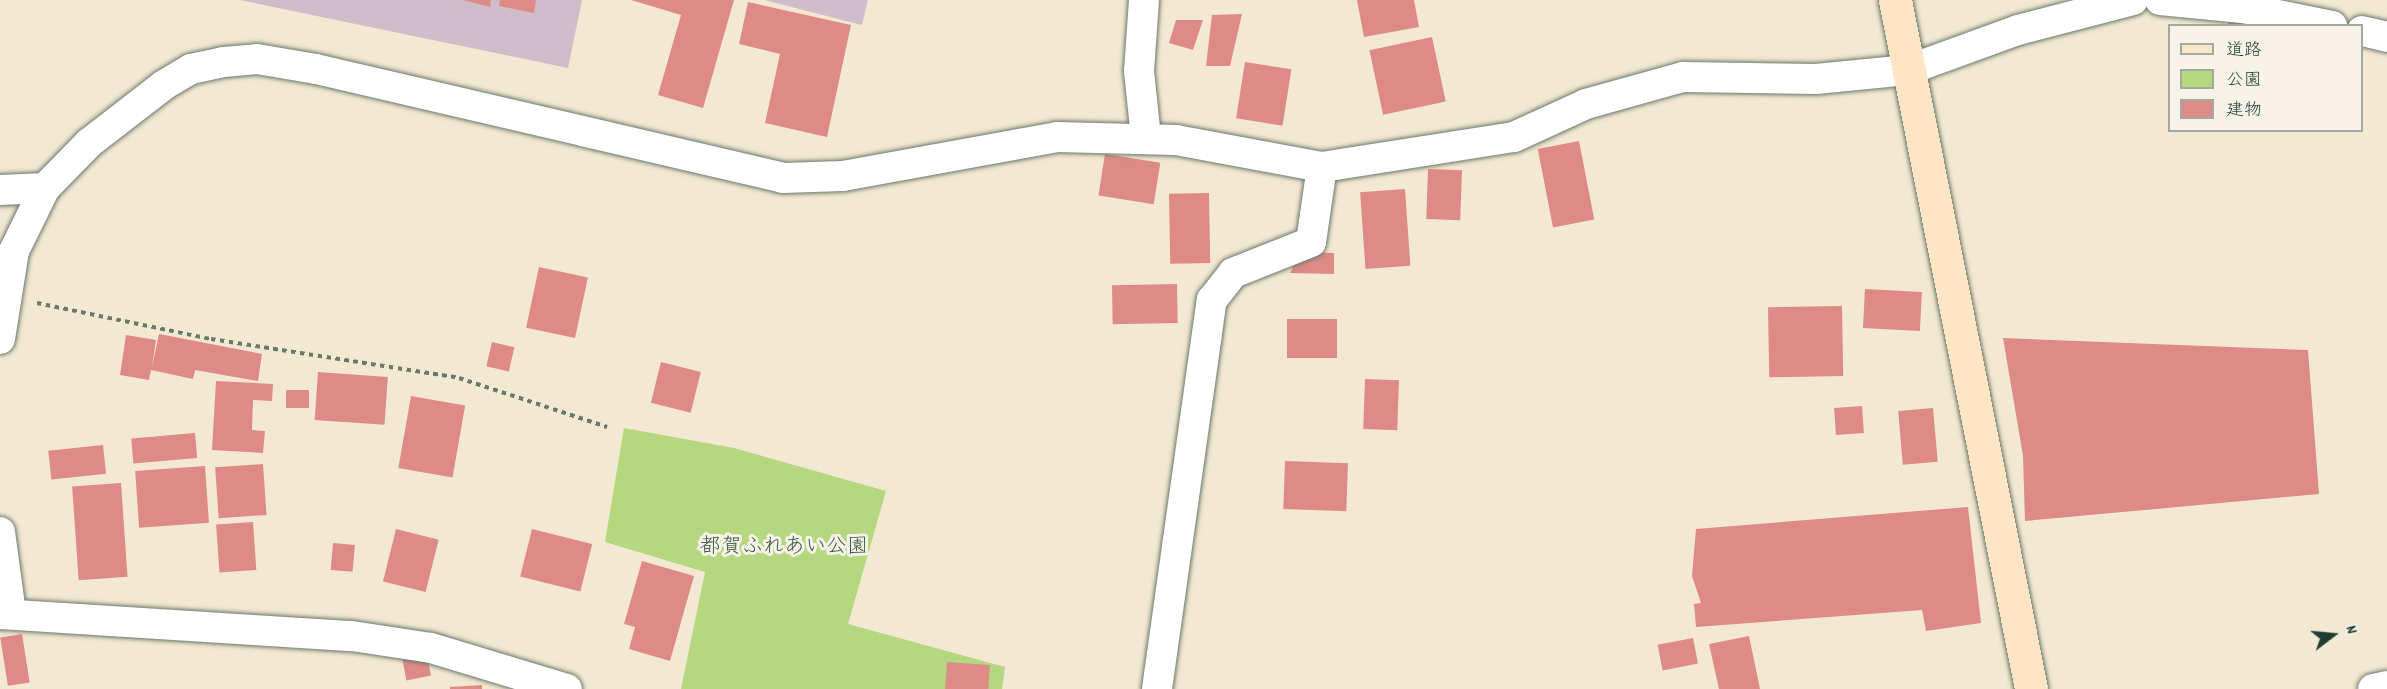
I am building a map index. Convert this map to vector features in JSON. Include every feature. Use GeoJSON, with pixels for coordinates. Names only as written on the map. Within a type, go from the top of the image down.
{"type":"FeatureCollection","features":[{"type":"Feature","properties":{"kind":"street"},"geometry":{"type":"LineString","coordinates":[[1144,0],[1139,70],[1146,138]]}},
{"type":"Feature","properties":{"kind":"street"},"geometry":{"type":"LineString","coordinates":[[1895,0],[2031,689]]}},
{"type":"Feature","properties":{"kind":"street"},"geometry":{"type":"LineString","coordinates":[[0,339],[14,251],[45,188],[89,143],[164,85],[191,69],[257,59],[783,178],[843,176],[1057,137],[1146,138],[1322,166],[1515,137],[1586,104],[1683,77],[1816,79],[1908,70],[2018,30],[2133,0]]}},
{"type":"Feature","properties":{"kind":"street"},"geometry":{"type":"LineString","coordinates":[[2160,0],[2243,8],[2322,24]]}},
{"type":"Feature","properties":{"kind":"street"},"geometry":{"type":"LineString","coordinates":[[2363,32],[2387,37]]}},
{"type":"Feature","properties":{"kind":"street"},"geometry":{"type":"LineString","coordinates":[[1157,689],[1212,300],[1233,273],[1311,242],[1322,166]]}},
{"type":"Feature","properties":{"kind":"street"},"geometry":{"type":"LineString","coordinates":[[0,190],[45,188]]}},
{"type":"Feature","properties":{"kind":"street"},"geometry":{"type":"LineString","coordinates":[[0,532],[5,614],[352,636],[430,648],[567,689]]}},
{"type":"Feature","properties":{"kind":"street"},"geometry":{"type":"LineString","coordinates":[[2373,689],[2387,686]]}},
{"type":"Feature","properties":{"kind":"path"},"geometry":{"type":"LineString","coordinates":[[7,297],[211,339],[459,378],[607,426]]}},
{"type":"Feature","properties":{"kind":"shaded area"},"geometry":{"type":"Polygon","coordinates":[[[240,0],[582,0],[568,68],[240,0]]]}},
{"type":"Feature","properties":{"kind":"shaded area"},"geometry":{"type":"Polygon","coordinates":[[[764,0],[868,0],[862,25],[764,0]]]}},
{"type":"Feature","properties":{"kind":"green space","name":"都賀ふれあい公園"},"geometry":{"type":"Polygon","coordinates":[[[624,428],[734,448],[886,491],[848,624],[1005,667],[1002,689],[681,689],[705,572],[605,542],[624,428]]]}},
{"type":"Feature","properties":{"kind":"building"},"geometry":{"type":"Polygon","coordinates":[[[463,0],[491,0],[490,7],[463,0]]]}},
{"type":"Feature","properties":{"kind":"building"},"geometry":{"type":"Polygon","coordinates":[[[500,0],[536,0],[534,13],[499,6],[500,0]]]}},
{"type":"Feature","properties":{"kind":"building"},"geometry":{"type":"Polygon","coordinates":[[[631,0],[734,0],[703,108],[658,95],[681,15],[631,0]]]}},
{"type":"Feature","properties":{"kind":"building"},"geometry":{"type":"Polygon","coordinates":[[[1357,0],[1414,0],[1419,27],[1364,37],[1357,0]]]}},
{"type":"Feature","properties":{"kind":"building"},"geometry":{"type":"Polygon","coordinates":[[[748,2],[851,25],[827,137],[765,123],[780,54],[739,44],[748,2]]]}},
{"type":"Feature","properties":{"kind":"building"},"geometry":{"type":"Polygon","coordinates":[[[1242,14],[1230,66],[1206,66],[1212,15],[1242,14]]]}},
{"type":"Feature","properties":{"kind":"building"},"geometry":{"type":"Polygon","coordinates":[[[2230,16],[2253,24],[2228,24],[2230,16]]]}},
{"type":"Feature","properties":{"kind":"building"},"geometry":{"type":"Polygon","coordinates":[[[1176,20],[1203,20],[1193,50],[1169,43],[1176,20]]]}},
{"type":"Feature","properties":{"kind":"building"},"geometry":{"type":"Polygon","coordinates":[[[1432,37],[1446,102],[1383,115],[1369,50],[1432,37]]]}},
{"type":"Feature","properties":{"kind":"building"},"geometry":{"type":"Polygon","coordinates":[[[1245,62],[1291,69],[1283,126],[1236,118],[1245,62]]]}},
{"type":"Feature","properties":{"kind":"building"},"geometry":{"type":"Polygon","coordinates":[[[1579,141],[1594,220],[1553,228],[1538,149],[1579,141]]]}},
{"type":"Feature","properties":{"kind":"building"},"geometry":{"type":"Polygon","coordinates":[[[1105,154],[1160,163],[1154,204],[1098,195],[1105,154]]]}},
{"type":"Feature","properties":{"kind":"building"},"geometry":{"type":"Polygon","coordinates":[[[1428,169],[1462,170],[1460,220],[1426,219],[1428,169]]]}},
{"type":"Feature","properties":{"kind":"building"},"geometry":{"type":"Polygon","coordinates":[[[1405,189],[1410,266],[1365,269],[1360,192],[1405,189]]]}},
{"type":"Feature","properties":{"kind":"building"},"geometry":{"type":"Polygon","coordinates":[[[1209,193],[1210,263],[1170,264],[1169,194],[1209,193]]]}},
{"type":"Feature","properties":{"kind":"building"},"geometry":{"type":"Polygon","coordinates":[[[1300,252],[1334,253],[1334,274],[1290,273],[1300,252]]]}},
{"type":"Feature","properties":{"kind":"building"},"geometry":{"type":"Polygon","coordinates":[[[539,267],[588,277],[575,338],[526,328],[539,267]]]}},
{"type":"Feature","properties":{"kind":"building"},"geometry":{"type":"Polygon","coordinates":[[[1177,284],[1178,323],[1113,324],[1112,285],[1177,284]]]}},
{"type":"Feature","properties":{"kind":"building"},"geometry":{"type":"Polygon","coordinates":[[[1865,289],[1922,292],[1920,331],[1863,328],[1865,289]]]}},
{"type":"Feature","properties":{"kind":"building"},"geometry":{"type":"Polygon","coordinates":[[[1842,306],[1843,376],[1769,377],[1768,307],[1842,306]]]}},
{"type":"Feature","properties":{"kind":"building"},"geometry":{"type":"Polygon","coordinates":[[[1287,319],[1337,319],[1337,358],[1287,358],[1287,319]]]}},
{"type":"Feature","properties":{"kind":"building"},"geometry":{"type":"Polygon","coordinates":[[[159,334],[262,354],[258,381],[195,370],[193,379],[151,370],[149,380],[120,375],[126,335],[156,340],[152,367],[159,334]]]}},
{"type":"Feature","properties":{"kind":"building"},"geometry":{"type":"Polygon","coordinates":[[[2003,338],[2308,350],[2319,494],[2025,521],[2023,456],[2003,338]]]}},
{"type":"Feature","properties":{"kind":"building"},"geometry":{"type":"Polygon","coordinates":[[[492,342],[514,347],[509,372],[486,366],[492,342]]]}},
{"type":"Feature","properties":{"kind":"building"},"geometry":{"type":"Polygon","coordinates":[[[661,362],[701,372],[691,413],[651,403],[661,362]]]}},
{"type":"Feature","properties":{"kind":"building"},"geometry":{"type":"Polygon","coordinates":[[[318,372],[388,377],[384,425],[315,420],[318,372]]]}},
{"type":"Feature","properties":{"kind":"building"},"geometry":{"type":"Polygon","coordinates":[[[1365,379],[1399,380],[1397,430],[1363,429],[1365,379]]]}},
{"type":"Feature","properties":{"kind":"building"},"geometry":{"type":"Polygon","coordinates":[[[216,381],[273,384],[272,401],[253,400],[252,430],[265,431],[263,453],[212,450],[216,381]]]}},
{"type":"Feature","properties":{"kind":"building"},"geometry":{"type":"Polygon","coordinates":[[[286,390],[309,390],[309,408],[286,408],[286,390]]]}},
{"type":"Feature","properties":{"kind":"building"},"geometry":{"type":"Polygon","coordinates":[[[411,396],[465,406],[452,477],[398,468],[411,396]]]}},
{"type":"Feature","properties":{"kind":"building"},"geometry":{"type":"Polygon","coordinates":[[[1862,406],[1864,433],[1836,435],[1834,408],[1862,406]]]}},
{"type":"Feature","properties":{"kind":"building"},"geometry":{"type":"Polygon","coordinates":[[[1933,408],[1938,462],[1903,465],[1898,411],[1933,408]]]}},
{"type":"Feature","properties":{"kind":"building"},"geometry":{"type":"Polygon","coordinates":[[[195,433],[197,458],[133,463],[131,439],[195,433]]]}},
{"type":"Feature","properties":{"kind":"building"},"geometry":{"type":"Polygon","coordinates":[[[103,445],[106,474],[51,480],[48,451],[103,445]]]}},
{"type":"Feature","properties":{"kind":"building"},"geometry":{"type":"Polygon","coordinates":[[[1285,461],[1348,463],[1346,511],[1283,509],[1285,461]]]}},
{"type":"Feature","properties":{"kind":"building"},"geometry":{"type":"Polygon","coordinates":[[[263,464],[267,515],[219,518],[215,467],[263,464]]]}},
{"type":"Feature","properties":{"kind":"building"},"geometry":{"type":"Polygon","coordinates":[[[205,466],[209,523],[139,528],[135,471],[205,466]]]}},
{"type":"Feature","properties":{"kind":"building"},"geometry":{"type":"Polygon","coordinates":[[[121,483],[128,577],[79,580],[72,486],[121,483]]]}},
{"type":"Feature","properties":{"kind":"building"},"geometry":{"type":"Polygon","coordinates":[[[1968,507],[1981,623],[1926,631],[1922,610],[1696,627],[1694,604],[1701,603],[1692,576],[1696,529],[1968,507]]]}},
{"type":"Feature","properties":{"kind":"building"},"geometry":{"type":"Polygon","coordinates":[[[253,522],[256,570],[219,572],[216,525],[253,522]]]}},
{"type":"Feature","properties":{"kind":"building"},"geometry":{"type":"Polygon","coordinates":[[[396,529],[439,540],[426,592],[383,581],[396,529]]]}},
{"type":"Feature","properties":{"kind":"building"},"geometry":{"type":"Polygon","coordinates":[[[532,529],[592,544],[580,592],[520,577],[532,529]]]}},
{"type":"Feature","properties":{"kind":"building"},"geometry":{"type":"Polygon","coordinates":[[[333,543],[355,545],[353,572],[331,570],[333,543]]]}},
{"type":"Feature","properties":{"kind":"building"},"geometry":{"type":"Polygon","coordinates":[[[642,561],[694,576],[670,661],[629,649],[635,627],[624,624],[642,561]]]}},
{"type":"Feature","properties":{"kind":"building"},"geometry":{"type":"Polygon","coordinates":[[[22,634],[30,682],[8,686],[0,637],[22,634]]]}},
{"type":"Feature","properties":{"kind":"building"},"geometry":{"type":"Polygon","coordinates":[[[1749,636],[1760,689],[1719,689],[1709,644],[1749,636]]]}},
{"type":"Feature","properties":{"kind":"building"},"geometry":{"type":"Polygon","coordinates":[[[1693,638],[1698,664],[1663,670],[1658,645],[1693,638]]]}},
{"type":"Feature","properties":{"kind":"building"},"geometry":{"type":"Polygon","coordinates":[[[427,655],[431,676],[406,680],[402,660],[427,655]]]}},
{"type":"Feature","properties":{"kind":"building"},"geometry":{"type":"Polygon","coordinates":[[[947,662],[990,665],[988,689],[945,689],[947,662]]]}},
{"type":"Feature","properties":{"kind":"building"},"geometry":{"type":"Polygon","coordinates":[[[482,685],[482,689],[450,689],[450,687],[482,685]]]}}]}
